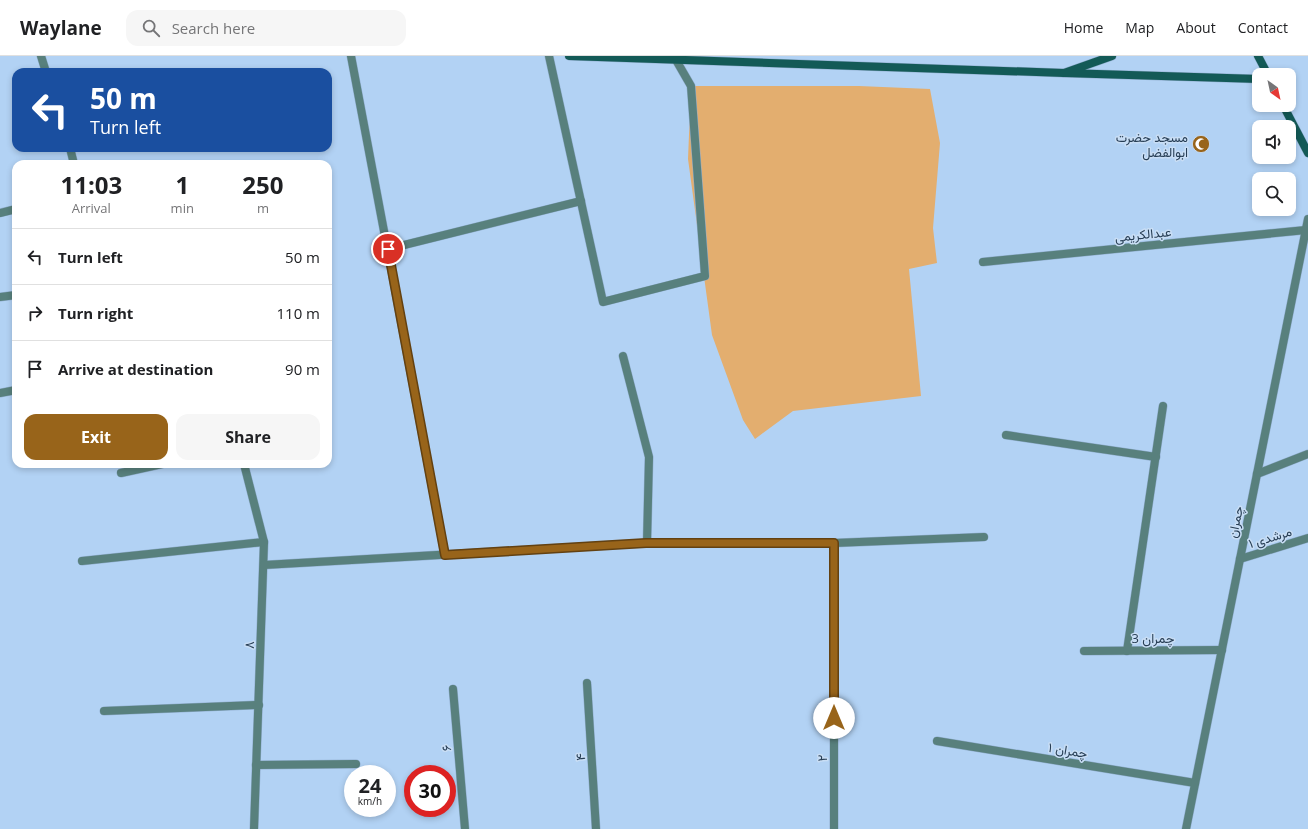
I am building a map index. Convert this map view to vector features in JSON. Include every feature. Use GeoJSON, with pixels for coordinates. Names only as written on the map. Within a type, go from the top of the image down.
{"type":"FeatureCollection","features":[{"type":"Feature","properties":{"kind":"street"},"geometry":{"type":"LineString","coordinates":[[40,56],[44,68]]}},
{"type":"Feature","properties":{"kind":"street"},"geometry":{"type":"LineString","coordinates":[[351,56],[445,555]]}},
{"type":"Feature","properties":{"kind":"street"},"geometry":{"type":"LineString","coordinates":[[549,56],[603,302],[704,276],[691,86],[676,60]]}},
{"type":"Feature","properties":{"kind":"street"},"geometry":{"type":"LineString","coordinates":[[569,56],[1252,79]]}},
{"type":"Feature","properties":{"kind":"street"},"geometry":{"type":"LineString","coordinates":[[1064,73],[1112,56]]}},
{"type":"Feature","properties":{"kind":"street"},"geometry":{"type":"LineString","coordinates":[[1258,56],[1264,68]]}},
{"type":"Feature","properties":{"kind":"street"},"geometry":{"type":"LineString","coordinates":[[1288,112],[1308,153]]}},
{"type":"Feature","properties":{"kind":"street"},"geometry":{"type":"LineString","coordinates":[[388,249],[581,201]]}},
{"type":"Feature","properties":{"kind":"street"},"geometry":{"type":"LineString","coordinates":[[0,214],[12,210]]}},
{"type":"Feature","properties":{"kind":"street","name":"چمران"},"geometry":{"type":"LineString","coordinates":[[1186,829],[1308,219]]}},
{"type":"Feature","properties":{"kind":"street","name":"عبدالکریمی"},"geometry":{"type":"LineString","coordinates":[[983,262],[1306,230]]}},
{"type":"Feature","properties":{"kind":"street"},"geometry":{"type":"LineString","coordinates":[[0,298],[12,296]]}},
{"type":"Feature","properties":{"kind":"street"},"geometry":{"type":"LineString","coordinates":[[623,356],[649,457],[646,543]]}},
{"type":"Feature","properties":{"kind":"street"},"geometry":{"type":"LineString","coordinates":[[0,393],[12,391]]}},
{"type":"Feature","properties":{"kind":"street"},"geometry":{"type":"LineString","coordinates":[[1127,650],[1163,406]]}},
{"type":"Feature","properties":{"kind":"street"},"geometry":{"type":"LineString","coordinates":[[1006,436],[1156,457]]}},
{"type":"Feature","properties":{"kind":"street"},"geometry":{"type":"LineString","coordinates":[[1257,474],[1308,454]]}},
{"type":"Feature","properties":{"kind":"street"},"geometry":{"type":"LineString","coordinates":[[121,473],[144,468]]}},
{"type":"Feature","properties":{"kind":"street","name":"۸"},"geometry":{"type":"LineString","coordinates":[[245,468],[264,542],[254,829]]}},
{"type":"Feature","properties":{"kind":"street"},"geometry":{"type":"LineString","coordinates":[[264,565],[646,543],[834,543],[984,537]]}},
{"type":"Feature","properties":{"kind":"street","name":"مرشدی ۱"},"geometry":{"type":"LineString","coordinates":[[1240,559],[1308,538]]}},
{"type":"Feature","properties":{"kind":"street"},"geometry":{"type":"LineString","coordinates":[[82,561],[264,542]]}},
{"type":"Feature","properties":{"kind":"street","name":"۲"},"geometry":{"type":"LineString","coordinates":[[834,543],[834,829]]}},
{"type":"Feature","properties":{"kind":"street","name":"چمران 3"},"geometry":{"type":"LineString","coordinates":[[1084,651],[1222,650]]}},
{"type":"Feature","properties":{"kind":"street","name":"۴"},"geometry":{"type":"LineString","coordinates":[[588,683],[596,829]]}},
{"type":"Feature","properties":{"kind":"street","name":"۶"},"geometry":{"type":"LineString","coordinates":[[453,689],[465,829]]}},
{"type":"Feature","properties":{"kind":"street"},"geometry":{"type":"LineString","coordinates":[[104,711],[259,705]]}},
{"type":"Feature","properties":{"kind":"street","name":"چمران ۱"},"geometry":{"type":"LineString","coordinates":[[937,741],[1195,783]]}},
{"type":"Feature","properties":{"kind":"street"},"geometry":{"type":"LineString","coordinates":[[256,765],[356,764]]}},
{"type":"Feature","properties":{"kind":"shaded area"},"geometry":{"type":"Polygon","coordinates":[[[691,86],[859,86],[930,89],[940,143],[933,228],[937,263],[909,269],[921,396],[793,411],[755,439],[743,420],[712,335],[688,159],[691,86]]]}},
{"type":"Feature","properties":{"kind":"place","name":"مسجد حضرت ابوالفضل"},"geometry":{"type":"Point","coordinates":[1201,144]}},
{"type":"Feature","properties":{"kind":"route"},"geometry":{"type":"LineString","coordinates":[[388,249],[445,555],[646,543],[834,543],[834,718]]}}]}
